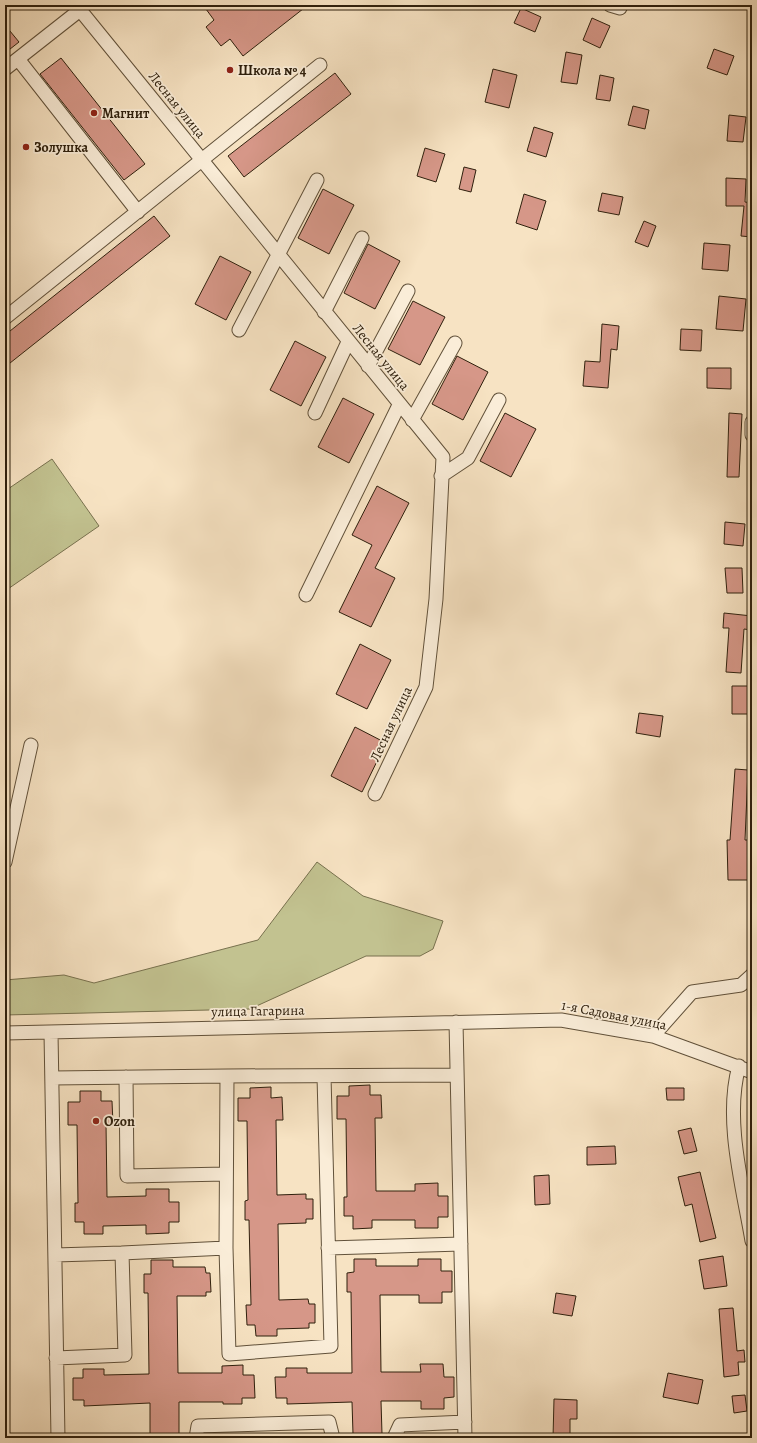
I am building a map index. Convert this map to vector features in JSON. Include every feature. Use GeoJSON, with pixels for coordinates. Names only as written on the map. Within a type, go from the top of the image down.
{"type":"FeatureCollection","features":[{"type":"Feature","properties":{"kind":"street"},"geometry":{"type":"LineString","coordinates":[[5,69],[78,7]]}},
{"type":"Feature","properties":{"kind":"street","name":"Лесная улица"},"geometry":{"type":"LineString","coordinates":[[78,7],[201,162],[443,457],[436,599],[426,687],[375,794]]}},
{"type":"Feature","properties":{"kind":"street"},"geometry":{"type":"LineString","coordinates":[[18,59],[138,212]]}},
{"type":"Feature","properties":{"kind":"street"},"geometry":{"type":"LineString","coordinates":[[5,318],[320,65]]}},
{"type":"Feature","properties":{"kind":"street"},"geometry":{"type":"LineString","coordinates":[[239,330],[317,180]]}},
{"type":"Feature","properties":{"kind":"street"},"geometry":{"type":"LineString","coordinates":[[324,312],[362,238]]}},
{"type":"Feature","properties":{"kind":"street"},"geometry":{"type":"LineString","coordinates":[[368,366],[408,291]]}},
{"type":"Feature","properties":{"kind":"street"},"geometry":{"type":"LineString","coordinates":[[315,413],[348,342]]}},
{"type":"Feature","properties":{"kind":"street"},"geometry":{"type":"LineString","coordinates":[[412,420],[454,343]]}},
{"type":"Feature","properties":{"kind":"street"},"geometry":{"type":"LineString","coordinates":[[441,476],[468,458],[499,400]]}},
{"type":"Feature","properties":{"kind":"street"},"geometry":{"type":"LineString","coordinates":[[306,595],[399,405]]}},
{"type":"Feature","properties":{"kind":"street"},"geometry":{"type":"LineString","coordinates":[[752,422],[752,435]]}},
{"type":"Feature","properties":{"kind":"street"},"geometry":{"type":"LineString","coordinates":[[5,862],[31,746]]}},
{"type":"Feature","properties":{"kind":"street"},"geometry":{"type":"LineString","coordinates":[[654,1036],[692,992],[741,985],[752,975]]}},
{"type":"Feature","properties":{"kind":"street","name":"1-я Садовая улица"},"geometry":{"type":"LineString","coordinates":[[512,1021],[561,1020],[654,1036],[752,1072]]}},
{"type":"Feature","properties":{"kind":"street","name":"улица Гагарина"},"geometry":{"type":"LineString","coordinates":[[5,1033],[512,1021]]}},
{"type":"Feature","properties":{"kind":"street"},"geometry":{"type":"LineString","coordinates":[[456,1022],[466,1422],[465,1438]]}},
{"type":"Feature","properties":{"kind":"street"},"geometry":{"type":"LineString","coordinates":[[51,1032],[58,1438]]}},
{"type":"Feature","properties":{"kind":"street"},"geometry":{"type":"LineString","coordinates":[[739,1066],[734,1085],[732,1119],[752,1241]]}},
{"type":"Feature","properties":{"kind":"street"},"geometry":{"type":"LineString","coordinates":[[52,1078],[458,1075]]}},
{"type":"Feature","properties":{"kind":"street"},"geometry":{"type":"LineString","coordinates":[[227,1076],[226,1248],[229,1354],[331,1346],[324,1076]]}},
{"type":"Feature","properties":{"kind":"street"},"geometry":{"type":"LineString","coordinates":[[126,1077],[127,1176],[226,1174]]}},
{"type":"Feature","properties":{"kind":"street"},"geometry":{"type":"LineString","coordinates":[[328,1248],[461,1244]]}},
{"type":"Feature","properties":{"kind":"street"},"geometry":{"type":"LineString","coordinates":[[55,1255],[226,1248]]}},
{"type":"Feature","properties":{"kind":"street"},"geometry":{"type":"LineString","coordinates":[[56,1358],[125,1354],[122,1253]]}},
{"type":"Feature","properties":{"kind":"street"},"geometry":{"type":"LineString","coordinates":[[196,1438],[198,1426],[329,1422],[333,1438]]}},
{"type":"Feature","properties":{"kind":"street"},"geometry":{"type":"LineString","coordinates":[[394,1438],[400,1426],[466,1422]]}},
{"type":"Feature","properties":{"kind":"green space"},"geometry":{"type":"Polygon","coordinates":[[[52,459],[99,526],[5,591],[5,491],[52,459]]]}},
{"type":"Feature","properties":{"kind":"green space"},"geometry":{"type":"Polygon","coordinates":[[[317,862],[363,896],[443,921],[433,949],[420,956],[366,956],[250,1009],[5,1015],[5,980],[64,975],[94,983],[258,940],[317,862]]]}},
{"type":"Feature","properties":{"kind":"building"},"geometry":{"type":"Polygon","coordinates":[[[203,5],[308,5],[243,56],[230,39],[221,46],[206,27],[214,20],[203,5]]]}},
{"type":"Feature","properties":{"kind":"building"},"geometry":{"type":"Polygon","coordinates":[[[521,8],[541,17],[535,32],[514,23],[521,8]]]}},
{"type":"Feature","properties":{"kind":"building"},"geometry":{"type":"Polygon","coordinates":[[[592,18],[610,26],[600,48],[583,40],[592,18]]]}},
{"type":"Feature","properties":{"kind":"building"},"geometry":{"type":"Polygon","coordinates":[[[5,25],[19,42],[5,53],[5,25]]]}},
{"type":"Feature","properties":{"kind":"building"},"geometry":{"type":"Polygon","coordinates":[[[714,49],[734,56],[727,75],[707,68],[714,49]]]}},
{"type":"Feature","properties":{"kind":"building"},"geometry":{"type":"Polygon","coordinates":[[[566,52],[582,55],[577,84],[561,82],[566,52]]]}},
{"type":"Feature","properties":{"kind":"building"},"geometry":{"type":"Polygon","coordinates":[[[61,58],[145,164],[124,180],[40,74],[61,58]]]}},
{"type":"Feature","properties":{"kind":"building"},"geometry":{"type":"Polygon","coordinates":[[[493,69],[517,75],[509,108],[485,102],[493,69]]]}},
{"type":"Feature","properties":{"kind":"building"},"geometry":{"type":"Polygon","coordinates":[[[335,73],[351,94],[244,177],[228,156],[335,73]]]}},
{"type":"Feature","properties":{"kind":"building"},"geometry":{"type":"Polygon","coordinates":[[[600,75],[614,78],[610,101],[596,99],[600,75]]]}},
{"type":"Feature","properties":{"kind":"building"},"geometry":{"type":"Polygon","coordinates":[[[633,106],[649,110],[645,129],[628,125],[633,106]]]}},
{"type":"Feature","properties":{"kind":"building"},"geometry":{"type":"Polygon","coordinates":[[[729,115],[746,117],[743,142],[727,141],[729,115]]]}},
{"type":"Feature","properties":{"kind":"building"},"geometry":{"type":"Polygon","coordinates":[[[534,127],[553,133],[546,157],[527,151],[534,127]]]}},
{"type":"Feature","properties":{"kind":"building"},"geometry":{"type":"Polygon","coordinates":[[[425,148],[445,154],[436,182],[417,176],[425,148]]]}},
{"type":"Feature","properties":{"kind":"building"},"geometry":{"type":"Polygon","coordinates":[[[464,167],[476,170],[471,192],[459,189],[464,167]]]}},
{"type":"Feature","properties":{"kind":"building"},"geometry":{"type":"Polygon","coordinates":[[[726,178],[746,179],[745,202],[752,203],[752,237],[741,236],[744,206],[726,206],[726,178]]]}},
{"type":"Feature","properties":{"kind":"building"},"geometry":{"type":"Polygon","coordinates":[[[323,189],[354,205],[329,254],[298,238],[323,189]]]}},
{"type":"Feature","properties":{"kind":"building"},"geometry":{"type":"Polygon","coordinates":[[[602,193],[623,197],[619,215],[598,211],[602,193]]]}},
{"type":"Feature","properties":{"kind":"building"},"geometry":{"type":"Polygon","coordinates":[[[524,194],[546,201],[537,230],[516,223],[524,194]]]}},
{"type":"Feature","properties":{"kind":"building"},"geometry":{"type":"Polygon","coordinates":[[[154,216],[170,236],[5,367],[5,335],[154,216]]]}},
{"type":"Feature","properties":{"kind":"building"},"geometry":{"type":"Polygon","coordinates":[[[644,221],[656,226],[648,247],[635,242],[644,221]]]}},
{"type":"Feature","properties":{"kind":"building"},"geometry":{"type":"Polygon","coordinates":[[[704,243],[730,245],[728,271],[702,269],[704,243]]]}},
{"type":"Feature","properties":{"kind":"building"},"geometry":{"type":"Polygon","coordinates":[[[368,244],[400,261],[375,309],[344,293],[368,244]]]}},
{"type":"Feature","properties":{"kind":"building"},"geometry":{"type":"Polygon","coordinates":[[[220,256],[251,272],[226,320],[195,304],[220,256]]]}},
{"type":"Feature","properties":{"kind":"building"},"geometry":{"type":"Polygon","coordinates":[[[719,296],[746,299],[743,331],[716,329],[719,296]]]}},
{"type":"Feature","properties":{"kind":"building"},"geometry":{"type":"Polygon","coordinates":[[[413,301],[445,317],[420,365],[388,349],[413,301]]]}},
{"type":"Feature","properties":{"kind":"building"},"geometry":{"type":"Polygon","coordinates":[[[602,324],[619,326],[617,350],[611,349],[608,388],[583,386],[585,361],[600,362],[602,324]]]}},
{"type":"Feature","properties":{"kind":"building"},"geometry":{"type":"Polygon","coordinates":[[[681,329],[702,330],[701,351],[680,350],[681,329]]]}},
{"type":"Feature","properties":{"kind":"building"},"geometry":{"type":"Polygon","coordinates":[[[295,341],[326,357],[301,406],[270,390],[295,341]]]}},
{"type":"Feature","properties":{"kind":"building"},"geometry":{"type":"Polygon","coordinates":[[[457,356],[488,372],[463,420],[432,404],[457,356]]]}},
{"type":"Feature","properties":{"kind":"building"},"geometry":{"type":"Polygon","coordinates":[[[707,368],[731,368],[731,389],[707,388],[707,368]]]}},
{"type":"Feature","properties":{"kind":"building"},"geometry":{"type":"Polygon","coordinates":[[[343,398],[374,414],[349,463],[318,447],[343,398]]]}},
{"type":"Feature","properties":{"kind":"building"},"geometry":{"type":"Polygon","coordinates":[[[505,413],[536,429],[511,477],[480,461],[505,413]]]}},
{"type":"Feature","properties":{"kind":"building"},"geometry":{"type":"Polygon","coordinates":[[[729,413],[742,414],[739,477],[727,477],[729,413]]]}},
{"type":"Feature","properties":{"kind":"building"},"geometry":{"type":"Polygon","coordinates":[[[377,486],[409,503],[375,568],[395,578],[371,627],[339,612],[372,545],[352,535],[377,486]]]}},
{"type":"Feature","properties":{"kind":"building"},"geometry":{"type":"Polygon","coordinates":[[[725,522],[745,524],[743,546],[724,544],[725,522]]]}},
{"type":"Feature","properties":{"kind":"building"},"geometry":{"type":"Polygon","coordinates":[[[725,568],[742,568],[743,593],[727,593],[725,568]]]}},
{"type":"Feature","properties":{"kind":"building"},"geometry":{"type":"Polygon","coordinates":[[[724,613],[752,616],[751,630],[744,629],[741,673],[726,672],[729,628],[723,628],[724,613]]]}},
{"type":"Feature","properties":{"kind":"building"},"geometry":{"type":"Polygon","coordinates":[[[360,644],[391,660],[367,709],[336,694],[360,644]]]}},
{"type":"Feature","properties":{"kind":"building"},"geometry":{"type":"Polygon","coordinates":[[[732,686],[748,686],[748,714],[732,714],[732,686]]]}},
{"type":"Feature","properties":{"kind":"building"},"geometry":{"type":"Polygon","coordinates":[[[639,713],[663,716],[660,737],[636,733],[639,713]]]}},
{"type":"Feature","properties":{"kind":"building"},"geometry":{"type":"Polygon","coordinates":[[[355,727],[386,743],[362,792],[331,776],[355,727]]]}},
{"type":"Feature","properties":{"kind":"building"},"geometry":{"type":"Polygon","coordinates":[[[735,769],[748,770],[745,840],[750,840],[750,880],[728,880],[727,840],[730,840],[735,769]]]}},
{"type":"Feature","properties":{"kind":"building"},"geometry":{"type":"Polygon","coordinates":[[[370,1085],[370,1095],[381,1095],[382,1118],[375,1118],[376,1191],[415,1191],[415,1184],[438,1183],[438,1196],[448,1196],[448,1217],[438,1217],[438,1228],[415,1228],[415,1220],[372,1220],[372,1228],[353,1229],[353,1216],[344,1216],[344,1197],[347,1197],[346,1119],[337,1119],[337,1096],[349,1096],[349,1086],[370,1085]]]}},
{"type":"Feature","properties":{"kind":"building"},"geometry":{"type":"Polygon","coordinates":[[[271,1087],[271,1098],[282,1097],[283,1120],[276,1120],[277,1195],[306,1194],[306,1199],[313,1199],[313,1219],[306,1219],[306,1223],[278,1224],[279,1300],[308,1299],[309,1304],[315,1304],[315,1323],[309,1323],[309,1328],[277,1329],[277,1336],[256,1336],[255,1325],[247,1325],[246,1305],[251,1305],[249,1220],[245,1220],[245,1201],[248,1200],[247,1121],[238,1121],[238,1098],[250,1098],[250,1088],[271,1087]]]}},
{"type":"Feature","properties":{"kind":"building"},"geometry":{"type":"Polygon","coordinates":[[[666,1088],[684,1088],[684,1100],[667,1100],[666,1088]]]}},
{"type":"Feature","properties":{"kind":"building"},"geometry":{"type":"Polygon","coordinates":[[[80,1091],[101,1091],[101,1101],[112,1101],[113,1124],[106,1124],[107,1197],[146,1196],[146,1189],[169,1189],[169,1202],[179,1202],[179,1222],[169,1222],[169,1233],[146,1234],[146,1225],[103,1226],[103,1234],[84,1234],[84,1222],[75,1222],[75,1203],[78,1203],[77,1125],[68,1125],[68,1102],[80,1102],[80,1091]]]}},
{"type":"Feature","properties":{"kind":"building"},"geometry":{"type":"Polygon","coordinates":[[[691,1128],[697,1151],[684,1154],[678,1131],[691,1128]]]}},
{"type":"Feature","properties":{"kind":"building"},"geometry":{"type":"Polygon","coordinates":[[[615,1146],[616,1164],[587,1165],[587,1147],[615,1146]]]}},
{"type":"Feature","properties":{"kind":"building"},"geometry":{"type":"Polygon","coordinates":[[[700,1172],[716,1238],[700,1242],[692,1204],[685,1206],[678,1177],[700,1172]]]}},
{"type":"Feature","properties":{"kind":"building"},"geometry":{"type":"Polygon","coordinates":[[[549,1175],[550,1204],[535,1205],[534,1176],[549,1175]]]}},
{"type":"Feature","properties":{"kind":"building"},"geometry":{"type":"Polygon","coordinates":[[[723,1256],[727,1286],[704,1289],[699,1260],[723,1256]]]}},
{"type":"Feature","properties":{"kind":"building"},"geometry":{"type":"Polygon","coordinates":[[[354,1259],[376,1259],[376,1266],[418,1266],[418,1259],[441,1259],[441,1271],[452,1271],[452,1292],[442,1292],[442,1303],[419,1303],[419,1295],[380,1295],[381,1372],[421,1372],[420,1364],[443,1364],[444,1377],[454,1377],[454,1397],[444,1398],[444,1409],[421,1409],[421,1401],[381,1401],[382,1434],[378,1434],[378,1438],[356,1438],[356,1434],[353,1434],[352,1402],[287,1404],[287,1398],[276,1398],[275,1377],[286,1377],[286,1368],[307,1368],[307,1373],[352,1373],[351,1292],[347,1292],[347,1273],[354,1272],[354,1259]]]}},
{"type":"Feature","properties":{"kind":"building"},"geometry":{"type":"Polygon","coordinates":[[[151,1260],[173,1260],[173,1267],[205,1267],[206,1273],[210,1273],[211,1292],[206,1292],[206,1296],[177,1296],[178,1373],[222,1373],[222,1366],[243,1365],[243,1375],[254,1375],[255,1398],[242,1398],[242,1404],[223,1404],[223,1402],[179,1402],[179,1435],[175,1435],[175,1438],[153,1438],[153,1435],[150,1435],[150,1403],[84,1406],[84,1400],[73,1400],[73,1378],[83,1378],[83,1369],[104,1369],[104,1375],[149,1374],[148,1293],[144,1293],[144,1274],[151,1274],[151,1260]]]}},
{"type":"Feature","properties":{"kind":"building"},"geometry":{"type":"Polygon","coordinates":[[[556,1293],[576,1296],[572,1316],[553,1313],[556,1293]]]}},
{"type":"Feature","properties":{"kind":"building"},"geometry":{"type":"Polygon","coordinates":[[[733,1308],[737,1351],[744,1350],[745,1362],[738,1362],[739,1375],[724,1377],[719,1309],[733,1308]]]}},
{"type":"Feature","properties":{"kind":"building"},"geometry":{"type":"Polygon","coordinates":[[[668,1373],[703,1380],[698,1404],[663,1397],[668,1373]]]}},
{"type":"Feature","properties":{"kind":"building"},"geometry":{"type":"Polygon","coordinates":[[[745,1395],[747,1411],[734,1413],[732,1396],[745,1395]]]}},
{"type":"Feature","properties":{"kind":"building"},"geometry":{"type":"Polygon","coordinates":[[[554,1399],[577,1400],[577,1419],[570,1419],[570,1438],[553,1438],[554,1399]]]}},
{"type":"Feature","properties":{"kind":"place","name":"Школа № 4"},"geometry":{"type":"Point","coordinates":[230,70]}},
{"type":"Feature","properties":{"kind":"place","name":"Магнит"},"geometry":{"type":"Point","coordinates":[94,113]}},
{"type":"Feature","properties":{"kind":"place","name":"Золушка"},"geometry":{"type":"Point","coordinates":[26,147]}},
{"type":"Feature","properties":{"kind":"place","name":"Ozon"},"geometry":{"type":"Point","coordinates":[96,1121]}}]}
